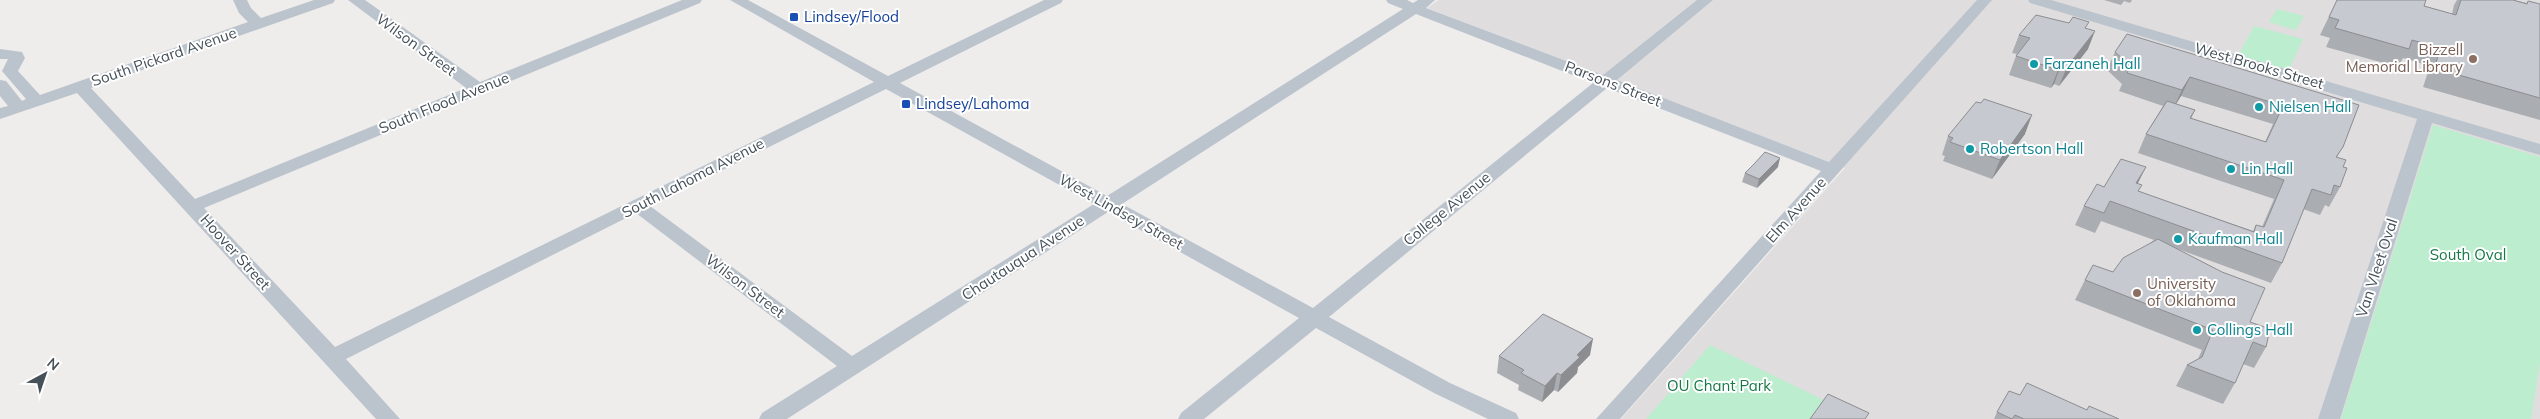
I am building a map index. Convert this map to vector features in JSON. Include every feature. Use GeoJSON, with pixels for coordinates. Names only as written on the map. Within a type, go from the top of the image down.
{"type":"FeatureCollection","features":[{"type":"Feature","properties":{"kind":"street"},"geometry":{"type":"LineString","coordinates":[[240,0],[244,10],[259,24]]}},
{"type":"Feature","properties":{"kind":"street","name":"South Pickard Avenue"},"geometry":{"type":"LineString","coordinates":[[0,114],[328,0]]}},
{"type":"Feature","properties":{"kind":"street","name":"Wilson Street"},"geometry":{"type":"LineString","coordinates":[[355,0],[478,89]]}},
{"type":"Feature","properties":{"kind":"street","name":"South Flood Avenue"},"geometry":{"type":"LineString","coordinates":[[193,206],[695,0]]}},
{"type":"Feature","properties":{"kind":"street","name":"West Lindsey Street"},"geometry":{"type":"LineString","coordinates":[[737,0],[1442,388],[1508,419]]}},
{"type":"Feature","properties":{"kind":"street","name":"South Lahoma Avenue"},"geometry":{"type":"LineString","coordinates":[[331,358],[854,97],[1056,0]]}},
{"type":"Feature","properties":{"kind":"street","name":"Parsons Street"},"geometry":{"type":"LineString","coordinates":[[1393,0],[1421,4],[1605,81],[1832,169]]}},
{"type":"Feature","properties":{"kind":"street","name":"College Avenue"},"geometry":{"type":"LineString","coordinates":[[1189,419],[1706,0]]}},
{"type":"Feature","properties":{"kind":"street","name":"Elm Avenue"},"geometry":{"type":"LineString","coordinates":[[1607,419],[1985,0]]}},
{"type":"Feature","properties":{"kind":"street","name":"West Brooks Street"},"geometry":{"type":"LineString","coordinates":[[2035,0],[2540,150]]}},
{"type":"Feature","properties":{"kind":"street","name":"Chautauqua Avenue"},"geometry":{"type":"LineString","coordinates":[[770,419],[1421,4]]}},
{"type":"Feature","properties":{"kind":"street"},"geometry":{"type":"LineString","coordinates":[[0,54],[16,55],[17,58],[10,71],[36,101]]}},
{"type":"Feature","properties":{"kind":"street"},"geometry":{"type":"LineString","coordinates":[[0,85],[18,107]]}},
{"type":"Feature","properties":{"kind":"street","name":"Hoover Street"},"geometry":{"type":"LineString","coordinates":[[80,86],[389,419]]}},
{"type":"Feature","properties":{"kind":"street","name":"Van Vleet Oval"},"geometry":{"type":"LineString","coordinates":[[2329,419],[2426,116]]}},
{"type":"Feature","properties":{"kind":"street","name":"Wilson Street"},"geometry":{"type":"LineString","coordinates":[[638,206],[852,367]]}},
{"type":"Feature","properties":{"kind":"shaded area","name":"University of Oklahoma"},"geometry":{"type":"Polygon","coordinates":[[[1439,0],[2540,0],[2540,419],[1621,419],[1845,168],[1427,8],[1439,0]]]}},
{"type":"Feature","properties":{"kind":"green space"},"geometry":{"type":"Polygon","coordinates":[[[2277,9],[2304,16],[2296,30],[2269,22],[2277,9]]]}},
{"type":"Feature","properties":{"kind":"green space"},"geometry":{"type":"Polygon","coordinates":[[[2254,26],[2303,39],[2289,70],[2238,56],[2254,26]]]}},
{"type":"Feature","properties":{"kind":"green space","name":"South Oval"},"geometry":{"type":"Polygon","coordinates":[[[2433,125],[2540,157],[2540,363],[2531,419],[2341,419],[2433,125]]]}},
{"type":"Feature","properties":{"kind":"green space","name":"OU Chant Park"},"geometry":{"type":"Polygon","coordinates":[[[1710,345],[1828,402],[1815,419],[1646,419],[1710,345]]]}},
{"type":"Feature","properties":{"kind":"building"},"geometry":{"type":"Polygon","coordinates":[[[2337,0],[2426,0],[2424,6],[2456,15],[2461,0],[2513,0],[2527,4],[2528,1],[2540,4],[2540,98],[2434,68],[2441,48],[2412,40],[2409,49],[2335,28],[2339,20],[2329,17],[2337,0]]]}},
{"type":"Feature","properties":{"kind":"building"},"geometry":{"type":"Polygon","coordinates":[[[2036,15],[2069,23],[2073,17],[2089,22],[2085,28],[2095,31],[2067,67],[2061,65],[2058,70],[2016,56],[2030,38],[2019,35],[2036,15]]]}},
{"type":"Feature","properties":{"kind":"building"},"geometry":{"type":"Polygon","coordinates":[[[2127,34],[2359,105],[2343,147],[2336,157],[2346,160],[2343,167],[2347,168],[2340,187],[2334,185],[2331,195],[2312,189],[2282,263],[2110,201],[2104,213],[2084,206],[2097,184],[2104,187],[2121,159],[2146,167],[2136,183],[2142,185],[2138,191],[2254,232],[2256,225],[2264,227],[2284,180],[2146,134],[2167,101],[2195,110],[2190,118],[2266,142],[2283,106],[2190,77],[2182,90],[2127,73],[2131,66],[2115,52],[2127,34]]]}},
{"type":"Feature","properties":{"kind":"building"},"geometry":{"type":"Polygon","coordinates":[[[1984,99],[2032,115],[2000,160],[1950,142],[1953,138],[1948,136],[1976,102],[1981,103],[1984,99]]]}},
{"type":"Feature","properties":{"kind":"building"},"geometry":{"type":"Polygon","coordinates":[[[1765,152],[1780,158],[1759,179],[1745,173],[1754,164],[1765,152]]]}},
{"type":"Feature","properties":{"kind":"building"},"geometry":{"type":"Polygon","coordinates":[[[2158,239],[2222,272],[2265,288],[2250,322],[2270,329],[2266,347],[2253,342],[2235,383],[2187,365],[2202,357],[2213,330],[2085,280],[2093,265],[2113,272],[2123,258],[2158,239]]]}},
{"type":"Feature","properties":{"kind":"building"},"geometry":{"type":"Polygon","coordinates":[[[1543,314],[1593,339],[1577,355],[1580,357],[1561,375],[1557,373],[1545,386],[1521,373],[1524,370],[1499,356],[1543,314]]]}},
{"type":"Feature","properties":{"kind":"building"},"geometry":{"type":"Polygon","coordinates":[[[2027,383],[2087,410],[2089,406],[2119,419],[2024,419],[2015,415],[2012,419],[1997,412],[2009,391],[2020,395],[2027,383]]]}},
{"type":"Feature","properties":{"kind":"building"},"geometry":{"type":"Polygon","coordinates":[[[1828,394],[1869,413],[1865,419],[1810,419],[1828,394]]]}},
{"type":"Feature","properties":{"kind":"place","name":"Lindsey/Flood"},"geometry":{"type":"Point","coordinates":[794,17]}},
{"type":"Feature","properties":{"kind":"place","name":"Bizzell Memorial Library"},"geometry":{"type":"Point","coordinates":[2473,59]}},
{"type":"Feature","properties":{"kind":"place","name":"Farzaneh Hall"},"geometry":{"type":"Point","coordinates":[2034,64]}},
{"type":"Feature","properties":{"kind":"place","name":"Lindsey/Lahoma"},"geometry":{"type":"Point","coordinates":[906,104]}},
{"type":"Feature","properties":{"kind":"place","name":"Nielsen Hall"},"geometry":{"type":"Point","coordinates":[2259,107]}},
{"type":"Feature","properties":{"kind":"place","name":"Robertson Hall"},"geometry":{"type":"Point","coordinates":[1970,149]}},
{"type":"Feature","properties":{"kind":"place","name":"Lin Hall"},"geometry":{"type":"Point","coordinates":[2231,169]}},
{"type":"Feature","properties":{"kind":"place","name":"Kaufman Hall"},"geometry":{"type":"Point","coordinates":[2178,239]}},
{"type":"Feature","properties":{"kind":"place","name":"University of Oklahoma"},"geometry":{"type":"Point","coordinates":[2137,293]}},
{"type":"Feature","properties":{"kind":"place","name":"Collings Hall"},"geometry":{"type":"Point","coordinates":[2197,330]}}]}
